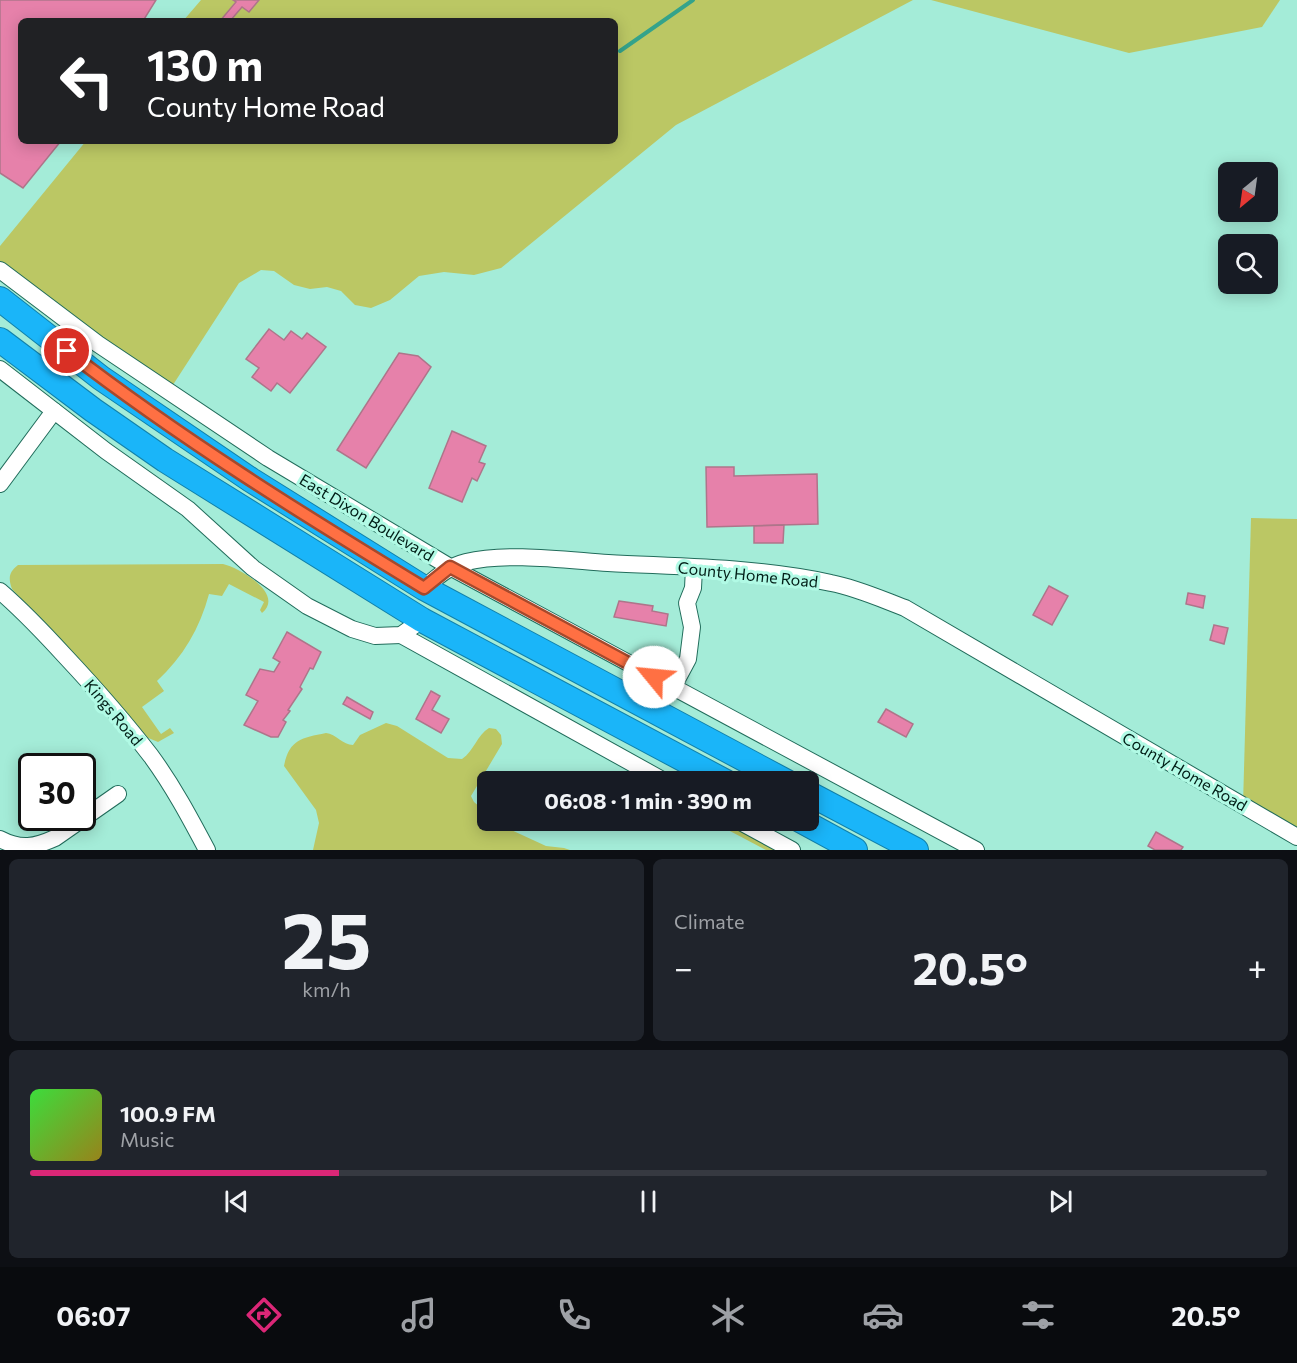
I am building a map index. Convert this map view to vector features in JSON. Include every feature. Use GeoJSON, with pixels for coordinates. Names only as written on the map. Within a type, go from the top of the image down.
{"type":"FeatureCollection","features":[{"type":"Feature","properties":{"kind":"highway","name":"East Dixon Boulevard"},"geometry":{"type":"LineString","coordinates":[[0,299],[101,378],[232,467],[424,588],[767,771]]}},
{"type":"Feature","properties":{"kind":"highway"},"geometry":{"type":"LineString","coordinates":[[0,340],[93,410],[165,460],[422,620],[705,771]]}},
{"type":"Feature","properties":{"kind":"highway"},"geometry":{"type":"LineString","coordinates":[[267,525],[292,529],[404,591],[416,593],[424,588]]}},
{"type":"Feature","properties":{"kind":"highway"},"geometry":{"type":"LineString","coordinates":[[422,620],[436,611],[448,613],[621,703],[627,705],[640,703]]}},
{"type":"Feature","properties":{"kind":"highway"},"geometry":{"type":"LineString","coordinates":[[819,799],[916,850]]}},
{"type":"Feature","properties":{"kind":"highway"},"geometry":{"type":"LineString","coordinates":[[819,830],[855,850]]}},
{"type":"Feature","properties":{"kind":"street","name":"East Dixon Boulevard"},"geometry":{"type":"LineString","coordinates":[[0,270],[98,344],[268,458],[450,567],[976,850]]}},
{"type":"Feature","properties":{"kind":"street"},"geometry":{"type":"LineString","coordinates":[[0,369],[106,451],[196,515],[243,559],[285,592],[324,616],[357,631],[384,637],[401,636],[646,771]]}},
{"type":"Feature","properties":{"kind":"street"},"geometry":{"type":"LineString","coordinates":[[0,484],[54,411]]}},
{"type":"Feature","properties":{"kind":"street","name":"County Home Road"},"geometry":{"type":"LineString","coordinates":[[424,588],[450,567],[483,558],[519,558],[782,575],[832,583],[864,592],[905,608],[1297,837]]}},
{"type":"Feature","properties":{"kind":"street"},"geometry":{"type":"LineString","coordinates":[[673,687],[688,659],[692,627],[687,603],[693,588],[694,568]]}},
{"type":"Feature","properties":{"kind":"street","name":"Kings Road"},"geometry":{"type":"LineString","coordinates":[[0,591],[92,684],[152,758],[183,805],[207,850]]}},
{"type":"Feature","properties":{"kind":"street"},"geometry":{"type":"LineString","coordinates":[[401,636],[422,620]]}},
{"type":"Feature","properties":{"kind":"street"},"geometry":{"type":"LineString","coordinates":[[0,839],[21,847],[33,847],[44,843],[55,838],[118,794]]}},
{"type":"Feature","properties":{"kind":"street"},"geometry":{"type":"LineString","coordinates":[[758,831],[792,850]]}},
{"type":"Feature","properties":{"kind":"green space"},"geometry":{"type":"Polygon","coordinates":[[[201,0],[913,0],[676,125],[501,268],[474,275],[444,272],[419,276],[390,300],[371,308],[355,305],[341,291],[327,287],[310,289],[294,285],[274,271],[261,270],[239,283],[169,391],[0,270],[0,246],[84,144],[618,144],[618,18],[186,18],[201,0]]]}},
{"type":"Feature","properties":{"kind":"green space"},"geometry":{"type":"Polygon","coordinates":[[[931,0],[1280,0],[1262,27],[1129,53],[931,0]]]}},
{"type":"Feature","properties":{"kind":"green space"},"geometry":{"type":"Polygon","coordinates":[[[1251,518],[1297,519],[1297,837],[1243,805],[1251,518]]]}},
{"type":"Feature","properties":{"kind":"green space"},"geometry":{"type":"Polygon","coordinates":[[[223,564],[240,571],[258,583],[268,598],[268,606],[262,613],[260,610],[264,602],[229,584],[222,596],[209,594],[201,619],[183,652],[157,681],[164,691],[142,707],[161,734],[170,728],[174,733],[158,742],[146,737],[12,589],[10,582],[11,573],[18,565],[223,564]]]}},
{"type":"Feature","properties":{"kind":"green space"},"geometry":{"type":"Polygon","coordinates":[[[386,723],[397,726],[448,758],[462,759],[485,731],[489,728],[496,729],[501,735],[502,744],[486,771],[477,771],[477,786],[471,796],[477,805],[477,831],[514,831],[546,846],[570,850],[313,850],[319,823],[316,810],[284,766],[286,757],[293,745],[303,739],[326,733],[353,745],[360,735],[386,723]]]}},
{"type":"Feature","properties":{"kind":"green space"},"geometry":{"type":"Polygon","coordinates":[[[730,831],[745,831],[773,846],[776,850],[766,850],[730,831]]]}},
{"type":"Feature","properties":{"kind":"building"},"geometry":{"type":"Polygon","coordinates":[[[0,0],[156,0],[145,18],[18,18],[18,144],[59,144],[23,188],[0,173],[0,0]]]}},
{"type":"Feature","properties":{"kind":"building"},"geometry":{"type":"Polygon","coordinates":[[[233,0],[259,0],[249,12],[242,7],[233,18],[223,18],[236,2],[233,0]]]}},
{"type":"Feature","properties":{"kind":"building"},"geometry":{"type":"Polygon","coordinates":[[[269,329],[284,340],[291,331],[302,339],[307,333],[326,347],[290,393],[277,383],[271,391],[252,377],[259,368],[246,359],[269,329]]]}},
{"type":"Feature","properties":{"kind":"building"},"geometry":{"type":"Polygon","coordinates":[[[399,353],[418,356],[431,367],[366,468],[337,450],[399,353]]]}},
{"type":"Feature","properties":{"kind":"building"},"geometry":{"type":"Polygon","coordinates":[[[452,431],[486,446],[479,462],[485,464],[477,481],[472,478],[462,502],[429,488],[452,431]]]}},
{"type":"Feature","properties":{"kind":"building"},"geometry":{"type":"Polygon","coordinates":[[[706,467],[734,467],[734,476],[817,474],[818,524],[707,527],[706,467]]]}},
{"type":"Feature","properties":{"kind":"building"},"geometry":{"type":"Polygon","coordinates":[[[784,525],[783,543],[754,543],[754,526],[784,525]]]}},
{"type":"Feature","properties":{"kind":"building"},"geometry":{"type":"Polygon","coordinates":[[[1049,586],[1068,596],[1052,625],[1033,615],[1049,586]]]}},
{"type":"Feature","properties":{"kind":"building"},"geometry":{"type":"Polygon","coordinates":[[[1188,593],[1205,596],[1203,608],[1186,604],[1188,593]]]}},
{"type":"Feature","properties":{"kind":"building"},"geometry":{"type":"Polygon","coordinates":[[[619,601],[653,606],[652,611],[668,614],[666,626],[614,617],[619,601]]]}},
{"type":"Feature","properties":{"kind":"building"},"geometry":{"type":"Polygon","coordinates":[[[1214,625],[1228,628],[1224,644],[1210,640],[1214,625]]]}},
{"type":"Feature","properties":{"kind":"building"},"geometry":{"type":"Polygon","coordinates":[[[287,632],[321,652],[288,710],[290,711],[283,720],[286,722],[278,737],[271,737],[244,725],[258,701],[246,695],[260,669],[274,672],[280,662],[273,658],[287,632]]]}},
{"type":"Feature","properties":{"kind":"building"},"geometry":{"type":"Polygon","coordinates":[[[431,691],[440,696],[432,710],[449,719],[441,733],[416,719],[431,691]]]}},
{"type":"Feature","properties":{"kind":"building"},"geometry":{"type":"Polygon","coordinates":[[[347,697],[373,712],[370,719],[343,704],[347,697]]]}},
{"type":"Feature","properties":{"kind":"building"},"geometry":{"type":"Polygon","coordinates":[[[886,709],[913,724],[906,737],[878,722],[886,709]]]}},
{"type":"Feature","properties":{"kind":"building"},"geometry":{"type":"Polygon","coordinates":[[[1156,832],[1183,847],[1181,850],[1155,850],[1148,846],[1156,832]]]}},
{"type":"Feature","properties":{"kind":"waterway"},"geometry":{"type":"LineString","coordinates":[[620,51],[693,0]]}},
{"type":"Feature","properties":{"kind":"route"},"geometry":{"type":"LineString","coordinates":[[67,351],[101,378],[251,480],[424,588],[450,567],[654,677]]}}]}
